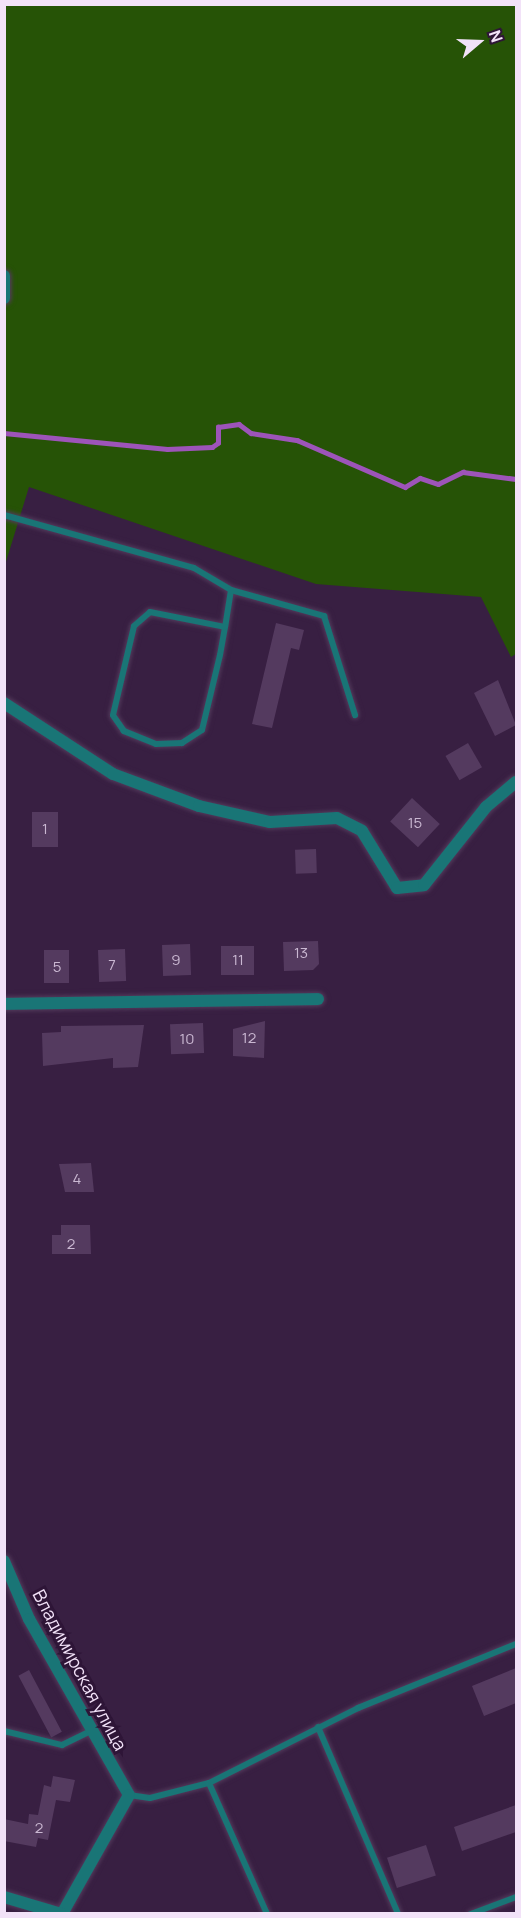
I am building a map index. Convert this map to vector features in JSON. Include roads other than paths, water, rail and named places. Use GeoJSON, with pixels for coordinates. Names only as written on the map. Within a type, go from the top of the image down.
{"type":"FeatureCollection","features":[{"type":"Feature","properties":{"kind":"street"},"geometry":{"type":"LineString","coordinates":[[4,276],[4,298]]}},
{"type":"Feature","properties":{"kind":"street"},"geometry":{"type":"LineString","coordinates":[[4,703],[113,774],[199,806],[270,822],[337,818],[362,831],[397,888],[424,885],[486,807],[516,782]]}},
{"type":"Feature","properties":{"kind":"street"},"geometry":{"type":"LineString","coordinates":[[4,1004],[318,999]]}},
{"type":"Feature","properties":{"kind":"street","name":"Владимирская улица"},"geometry":{"type":"LineString","coordinates":[[4,1561],[29,1619],[129,1795]]}},
{"type":"Feature","properties":{"kind":"street"},"geometry":{"type":"LineString","coordinates":[[4,1897],[62,1914],[129,1795]]}},
{"type":"Feature","properties":{"kind":"lane"},"geometry":{"type":"LineString","coordinates":[[4,514],[194,568],[231,590],[324,616],[355,716]]}},
{"type":"Feature","properties":{"kind":"lane"},"geometry":{"type":"LineString","coordinates":[[225,627],[150,612],[134,626],[113,715],[124,731],[156,744],[182,743],[202,730],[225,627],[231,590]]}},
{"type":"Feature","properties":{"kind":"lane"},"geometry":{"type":"LineString","coordinates":[[129,1795],[150,1798],[209,1783],[318,1727],[516,1644]]}},
{"type":"Feature","properties":{"kind":"lane"},"geometry":{"type":"LineString","coordinates":[[318,1727],[398,1914]]}},
{"type":"Feature","properties":{"kind":"lane"},"geometry":{"type":"LineString","coordinates":[[4,1731],[62,1745],[91,1731]]}},
{"type":"Feature","properties":{"kind":"lane"},"geometry":{"type":"LineString","coordinates":[[209,1783],[267,1914]]}},
{"type":"Feature","properties":{"kind":"lane"},"geometry":{"type":"LineString","coordinates":[[471,1914],[516,1897]]}},
{"type":"Feature","properties":{"kind":"waterway"},"geometry":{"type":"LineString","coordinates":[[4,433],[167,449],[212,447],[218,443],[218,427],[239,424],[251,433],[297,440],[405,487],[420,478],[438,484],[463,472],[516,479]]}}]}
